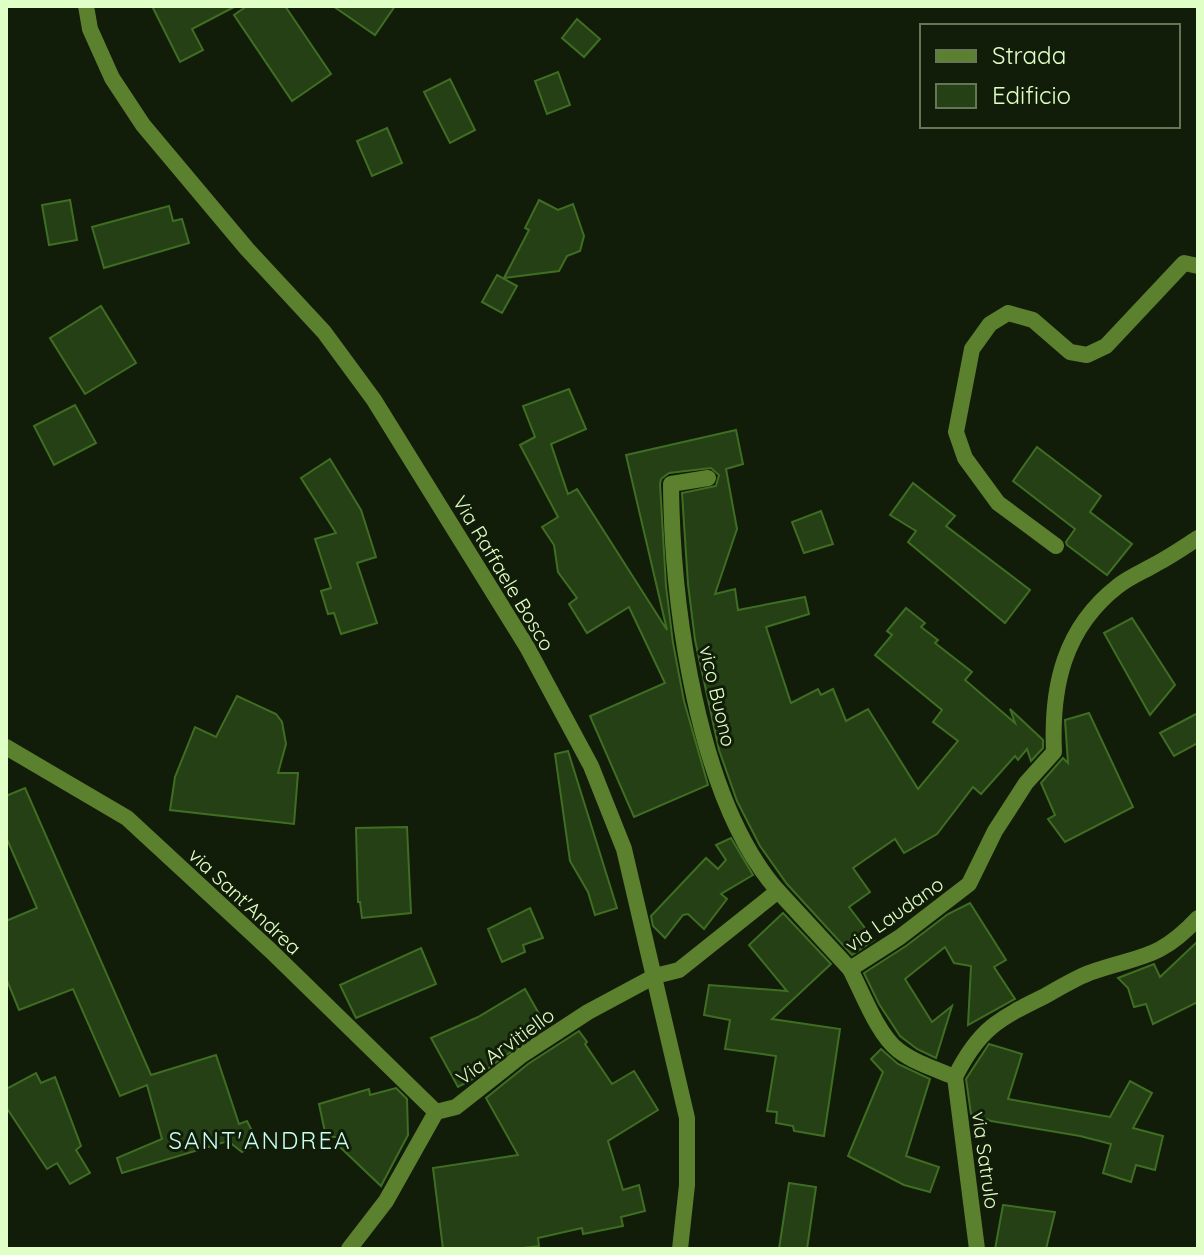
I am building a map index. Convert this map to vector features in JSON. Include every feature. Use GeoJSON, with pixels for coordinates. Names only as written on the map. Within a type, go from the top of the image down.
{"type":"FeatureCollection","features":[{"type":"Feature","properties":{"kind":"street","name":"Via Raffaele Bosco"},"geometry":{"type":"LineString","coordinates":[[86,6],[90,29],[112,78],[143,125],[247,249],[324,332],[374,400],[527,647],[591,766],[619,835],[687,1118],[687,1185],[680,1249]]}},
{"type":"Feature","properties":{"kind":"street"},"geometry":{"type":"LineString","coordinates":[[1056,546],[998,503],[965,458],[956,432],[972,349],[990,324],[1008,313],[1033,320],[1070,352],[1087,355],[1106,346],[1184,263],[1198,266]]}},
{"type":"Feature","properties":{"kind":"street","name":"vico Buono"},"geometry":{"type":"LineString","coordinates":[[708,478],[671,484],[671,516],[687,671],[723,798],[762,874],[778,891]]}},
{"type":"Feature","properties":{"kind":"street","name":"via Laudano"},"geometry":{"type":"LineString","coordinates":[[778,891],[850,969],[900,937],[969,884],[995,831],[1026,783],[1054,752],[1053,717],[1061,664],[1087,617],[1119,585],[1198,538]]}},
{"type":"Feature","properties":{"kind":"street","name":"via Sant'Andrea"},"geometry":{"type":"LineString","coordinates":[[6,747],[127,818],[271,951],[436,1112]]}},
{"type":"Feature","properties":{"kind":"street"},"geometry":{"type":"LineString","coordinates":[[655,976],[679,970],[778,891]]}},
{"type":"Feature","properties":{"kind":"street"},"geometry":{"type":"LineString","coordinates":[[850,969],[886,1037],[896,1049],[918,1063],[955,1077],[978,1039],[994,1023],[1088,974],[1143,959],[1164,948],[1198,918]]}},
{"type":"Feature","properties":{"kind":"street","name":"Via Arvitiello"},"geometry":{"type":"LineString","coordinates":[[436,1112],[456,1107],[535,1046],[588,1012],[655,976]]}},
{"type":"Feature","properties":{"kind":"street","name":"via Satrulo"},"geometry":{"type":"LineString","coordinates":[[955,1077],[977,1249]]}},
{"type":"Feature","properties":{"kind":"street"},"geometry":{"type":"LineString","coordinates":[[349,1249],[386,1201],[436,1112]]}},
{"type":"Feature","properties":{"kind":"building"},"geometry":{"type":"Polygon","coordinates":[[[152,6],[236,6],[192,29],[203,50],[180,62],[152,6]]]}},
{"type":"Feature","properties":{"kind":"building"},"geometry":{"type":"Polygon","coordinates":[[[247,6],[285,6],[331,74],[292,101],[234,15],[247,6]]]}},
{"type":"Feature","properties":{"kind":"building"},"geometry":{"type":"Polygon","coordinates":[[[333,6],[395,6],[375,35],[333,6]]]}},
{"type":"Feature","properties":{"kind":"building"},"geometry":{"type":"Polygon","coordinates":[[[577,19],[600,39],[584,57],[562,38],[577,19]]]}},
{"type":"Feature","properties":{"kind":"building"},"geometry":{"type":"Polygon","coordinates":[[[558,72],[570,105],[547,114],[535,81],[558,72]]]}},
{"type":"Feature","properties":{"kind":"building"},"geometry":{"type":"Polygon","coordinates":[[[450,79],[475,130],[450,143],[424,92],[450,79]]]}},
{"type":"Feature","properties":{"kind":"building"},"geometry":{"type":"Polygon","coordinates":[[[387,128],[402,163],[372,176],[357,141],[387,128]]]}},
{"type":"Feature","properties":{"kind":"building"},"geometry":{"type":"Polygon","coordinates":[[[70,200],[77,240],[49,245],[42,205],[70,200]]]}},
{"type":"Feature","properties":{"kind":"building"},"geometry":{"type":"Polygon","coordinates":[[[539,200],[558,210],[573,204],[584,236],[580,251],[567,256],[559,271],[504,278],[529,230],[525,228],[539,200]]]}},
{"type":"Feature","properties":{"kind":"building"},"geometry":{"type":"Polygon","coordinates":[[[169,206],[173,221],[182,219],[189,243],[104,268],[92,227],[169,206]]]}},
{"type":"Feature","properties":{"kind":"building"},"geometry":{"type":"Polygon","coordinates":[[[497,275],[517,286],[502,313],[482,302],[497,275]]]}},
{"type":"Feature","properties":{"kind":"building"},"geometry":{"type":"Polygon","coordinates":[[[101,306],[136,363],[85,394],[50,338],[101,306]]]}},
{"type":"Feature","properties":{"kind":"building"},"geometry":{"type":"Polygon","coordinates":[[[569,389],[586,429],[551,444],[568,494],[577,489],[667,630],[626,455],[736,430],[743,464],[726,469],[737,529],[715,594],[735,589],[738,610],[805,597],[809,614],[766,627],[791,703],[818,689],[821,695],[833,689],[846,721],[868,709],[918,789],[958,741],[933,722],[942,710],[875,655],[892,635],[887,631],[906,608],[925,623],[921,627],[938,640],[935,643],[972,672],[965,680],[1015,723],[1010,709],[1043,740],[1043,748],[1031,761],[1027,749],[1018,760],[1015,756],[981,794],[973,787],[937,834],[904,853],[895,839],[853,868],[870,892],[849,907],[874,940],[852,955],[787,884],[760,846],[737,801],[719,750],[695,640],[682,493],[716,486],[719,475],[711,468],[669,473],[660,484],[673,643],[684,701],[708,785],[634,817],[590,716],[665,683],[629,607],[587,633],[569,604],[577,598],[558,572],[554,545],[542,527],[558,517],[520,445],[535,437],[523,406],[569,389]]]}},
{"type":"Feature","properties":{"kind":"building"},"geometry":{"type":"Polygon","coordinates":[[[75,405],[96,443],[54,465],[34,426],[75,405]]]}},
{"type":"Feature","properties":{"kind":"building"},"geometry":{"type":"Polygon","coordinates":[[[1037,447],[1101,496],[1090,512],[1132,544],[1107,575],[1067,545],[1075,529],[1013,481],[1037,447]]]}},
{"type":"Feature","properties":{"kind":"building"},"geometry":{"type":"Polygon","coordinates":[[[330,459],[361,510],[376,557],[357,563],[377,623],[341,634],[334,613],[328,614],[321,591],[331,588],[315,539],[336,533],[301,478],[330,459]]]}},
{"type":"Feature","properties":{"kind":"building"},"geometry":{"type":"Polygon","coordinates":[[[913,483],[955,516],[946,526],[1030,590],[1005,623],[908,542],[916,531],[890,515],[913,483]]]}},
{"type":"Feature","properties":{"kind":"building"},"geometry":{"type":"Polygon","coordinates":[[[821,511],[833,544],[804,553],[792,522],[821,511]]]}},
{"type":"Feature","properties":{"kind":"building"},"geometry":{"type":"Polygon","coordinates":[[[1132,618],[1175,685],[1150,715],[1104,633],[1132,618]]]}},
{"type":"Feature","properties":{"kind":"building"},"geometry":{"type":"Polygon","coordinates":[[[237,696],[276,714],[282,722],[286,744],[278,773],[298,773],[294,824],[170,810],[175,777],[195,727],[216,737],[237,696]]]}},
{"type":"Feature","properties":{"kind":"building"},"geometry":{"type":"Polygon","coordinates":[[[1089,713],[1133,807],[1065,842],[1048,819],[1055,815],[1041,783],[1063,758],[1068,763],[1065,720],[1089,713]]]}},
{"type":"Feature","properties":{"kind":"building"},"geometry":{"type":"Polygon","coordinates":[[[1198,713],[1198,743],[1174,756],[1160,733],[1198,713]]]}},
{"type":"Feature","properties":{"kind":"building"},"geometry":{"type":"Polygon","coordinates":[[[568,751],[617,908],[595,915],[588,892],[570,861],[555,754],[568,751]]]}},
{"type":"Feature","properties":{"kind":"building"},"geometry":{"type":"Polygon","coordinates":[[[25,788],[151,1075],[216,1055],[239,1124],[247,1121],[258,1143],[242,1152],[228,1141],[122,1173],[117,1158],[162,1139],[147,1085],[120,1096],[73,989],[19,1010],[6,978],[6,921],[37,908],[6,837],[6,796],[25,788]]]}},
{"type":"Feature","properties":{"kind":"building"},"geometry":{"type":"Polygon","coordinates":[[[407,827],[411,913],[362,918],[358,902],[356,828],[407,827]]]}},
{"type":"Feature","properties":{"kind":"building"},"geometry":{"type":"Polygon","coordinates":[[[731,838],[753,875],[721,894],[727,899],[704,929],[688,914],[683,915],[665,938],[653,926],[651,916],[706,858],[718,869],[726,860],[716,845],[731,838]]]}},
{"type":"Feature","properties":{"kind":"building"},"geometry":{"type":"Polygon","coordinates":[[[970,903],[1006,960],[994,967],[1015,999],[968,1025],[971,966],[954,963],[945,947],[905,979],[932,1022],[952,1006],[936,1058],[900,1036],[864,973],[948,914],[970,903]]]}},
{"type":"Feature","properties":{"kind":"building"},"geometry":{"type":"Polygon","coordinates":[[[530,908],[543,938],[523,945],[525,952],[502,962],[488,929],[530,908]]]}},
{"type":"Feature","properties":{"kind":"building"},"geometry":{"type":"Polygon","coordinates":[[[783,913],[831,964],[772,1019],[840,1029],[824,1136],[794,1131],[793,1126],[776,1123],[777,1112],[767,1111],[776,1056],[725,1049],[730,1020],[704,1015],[709,985],[787,991],[749,945],[783,913]]]}},
{"type":"Feature","properties":{"kind":"building"},"geometry":{"type":"Polygon","coordinates":[[[1198,941],[1198,1002],[1153,1024],[1146,1004],[1134,1007],[1128,988],[1118,978],[1154,964],[1160,977],[1198,941]]]}},
{"type":"Feature","properties":{"kind":"building"},"geometry":{"type":"Polygon","coordinates":[[[421,948],[436,984],[356,1018],[340,985],[421,948]]]}},
{"type":"Feature","properties":{"kind":"building"},"geometry":{"type":"Polygon","coordinates":[[[525,989],[546,1026],[458,1087],[431,1038],[478,1017],[525,989]]]}},
{"type":"Feature","properties":{"kind":"building"},"geometry":{"type":"Polygon","coordinates":[[[579,1031],[612,1084],[634,1071],[658,1110],[608,1141],[623,1190],[639,1185],[645,1211],[621,1217],[623,1226],[583,1234],[582,1228],[538,1238],[539,1246],[443,1249],[433,1168],[518,1155],[486,1098],[528,1064],[579,1031]]]}},
{"type":"Feature","properties":{"kind":"building"},"geometry":{"type":"Polygon","coordinates":[[[989,1044],[1022,1054],[1008,1099],[1110,1117],[1130,1081],[1152,1093],[1133,1128],[1163,1136],[1155,1170],[1136,1165],[1131,1182],[1103,1173],[1111,1144],[991,1121],[971,1114],[966,1079],[989,1044]]]}},
{"type":"Feature","properties":{"kind":"building"},"geometry":{"type":"Polygon","coordinates":[[[881,1049],[898,1064],[930,1079],[906,1156],[939,1167],[930,1192],[904,1185],[848,1156],[883,1072],[871,1059],[881,1049]]]}},
{"type":"Feature","properties":{"kind":"building"},"geometry":{"type":"Polygon","coordinates":[[[36,1073],[41,1083],[55,1077],[81,1146],[76,1150],[90,1173],[70,1184],[57,1163],[47,1169],[6,1107],[6,1089],[36,1073]]]}},
{"type":"Feature","properties":{"kind":"building"},"geometry":{"type":"Polygon","coordinates":[[[396,1088],[407,1099],[408,1135],[381,1186],[340,1147],[340,1137],[326,1137],[319,1104],[369,1089],[370,1095],[396,1088]]]}},
{"type":"Feature","properties":{"kind":"building"},"geometry":{"type":"Polygon","coordinates":[[[789,1183],[816,1187],[807,1249],[779,1249],[789,1183]]]}},
{"type":"Feature","properties":{"kind":"building"},"geometry":{"type":"Polygon","coordinates":[[[1003,1205],[1055,1212],[1046,1249],[995,1249],[1003,1205]]]}},
{"type":"Feature","properties":{"kind":"district","name":"SANT'ANDREA"},"geometry":{"type":"Point","coordinates":[260,1140]}}]}
